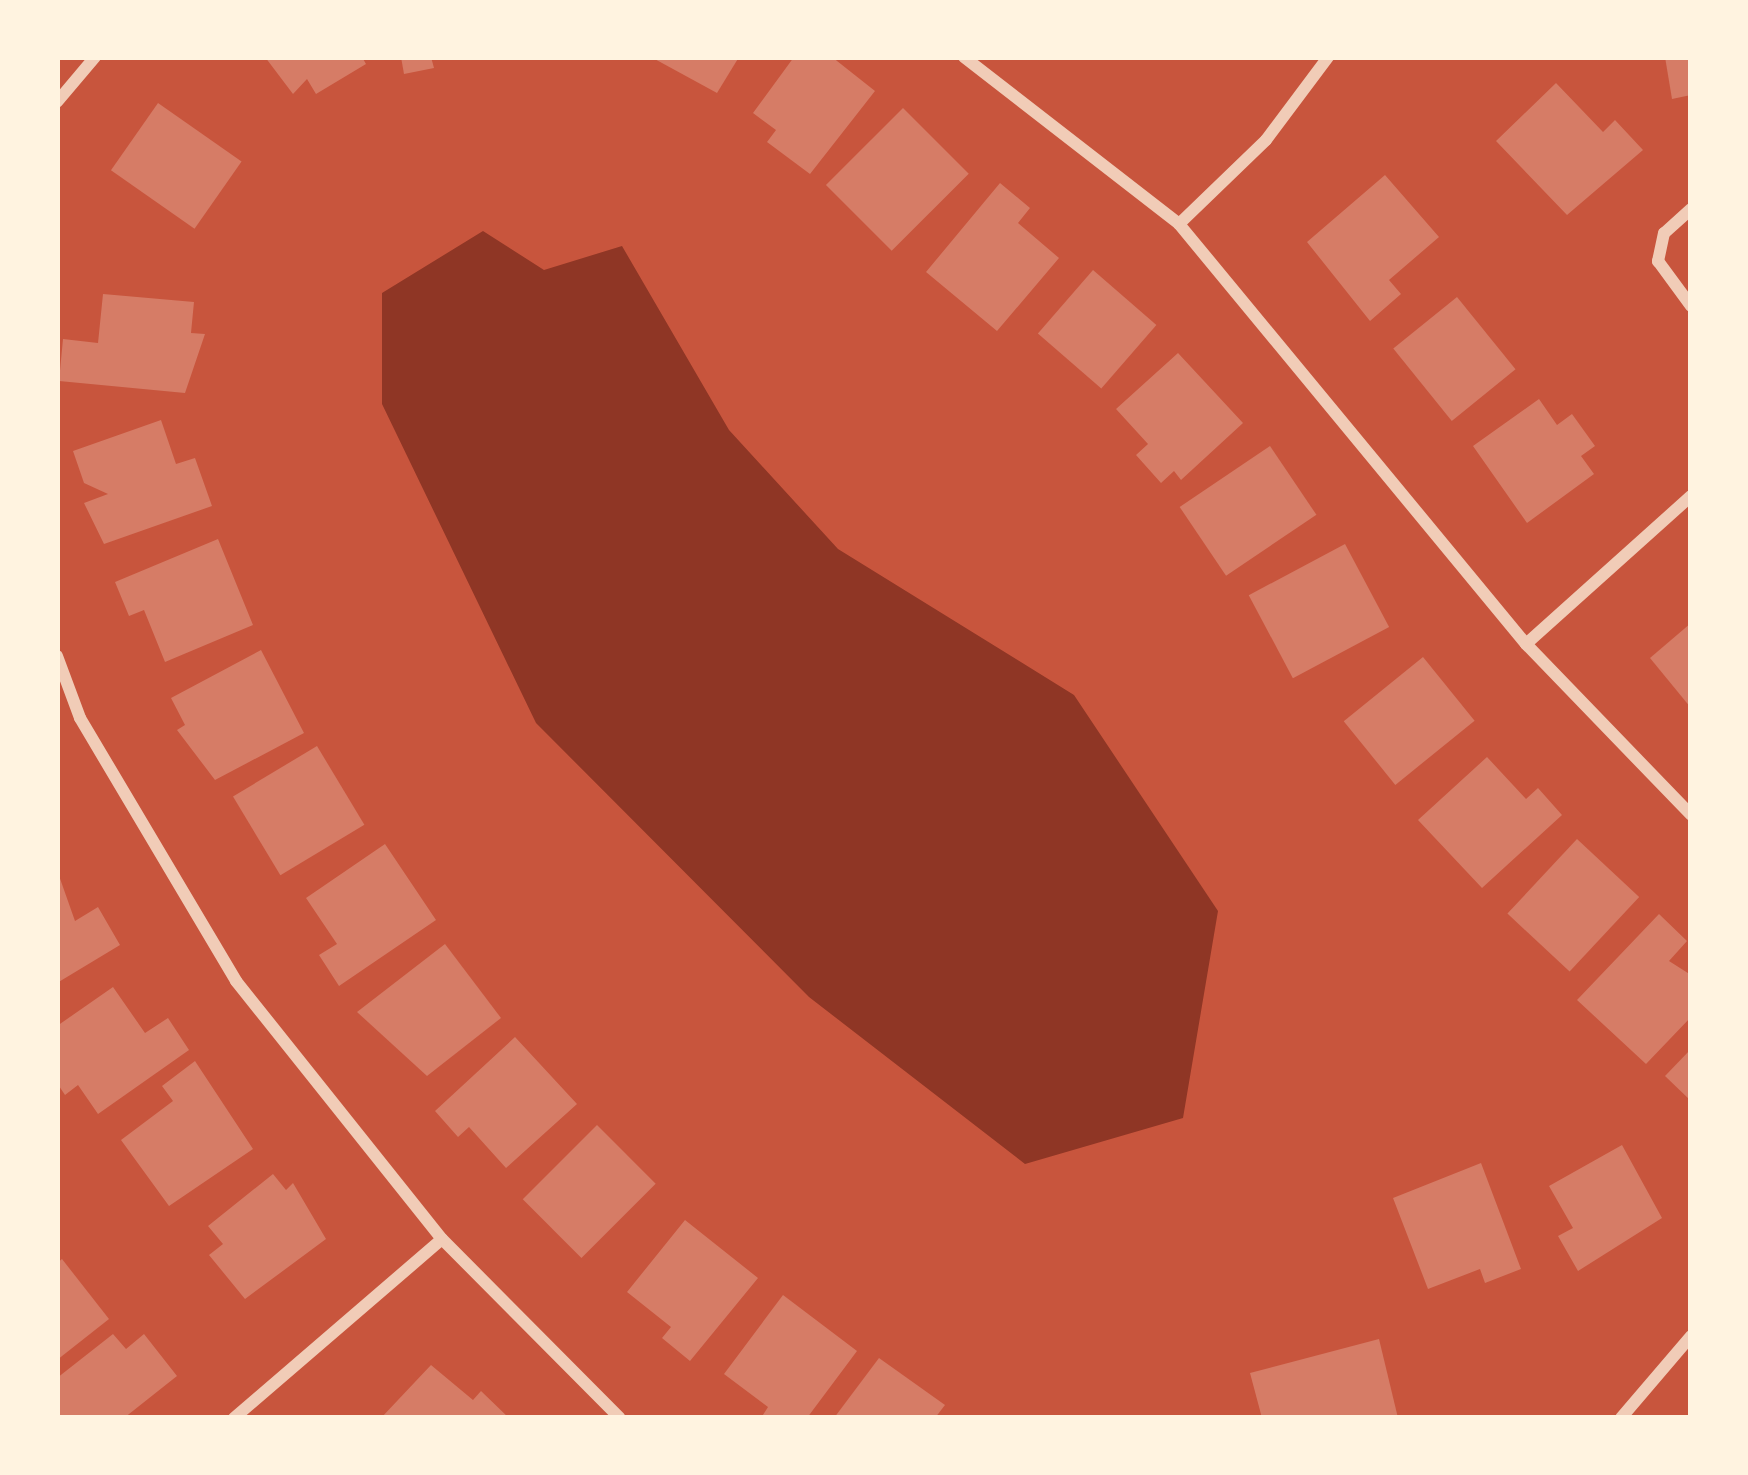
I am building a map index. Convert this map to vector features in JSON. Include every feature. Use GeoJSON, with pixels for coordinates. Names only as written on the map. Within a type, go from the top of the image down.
{"type":"FeatureCollection","features":[{"type":"Feature","properties":{"kind":"street"},"geometry":{"type":"LineString","coordinates":[[57,102],[95,57]]}},
{"type":"Feature","properties":{"kind":"street"},"geometry":{"type":"LineString","coordinates":[[964,57],[1179,224],[1526,644],[1691,814]]}},
{"type":"Feature","properties":{"kind":"street"},"geometry":{"type":"LineString","coordinates":[[1179,224],[1266,140],[1328,57]]}},
{"type":"Feature","properties":{"kind":"street"},"geometry":{"type":"LineString","coordinates":[[1691,209],[1664,233],[1658,261],[1691,306]]}},
{"type":"Feature","properties":{"kind":"street"},"geometry":{"type":"LineString","coordinates":[[1526,644],[1691,496]]}},
{"type":"Feature","properties":{"kind":"street"},"geometry":{"type":"LineString","coordinates":[[57,656],[80,718],[236,981],[442,1239],[620,1418]]}},
{"type":"Feature","properties":{"kind":"street"},"geometry":{"type":"LineString","coordinates":[[233,1418],[442,1239]]}},
{"type":"Feature","properties":{"kind":"street"},"geometry":{"type":"LineString","coordinates":[[1622,1418],[1691,1336]]}},
{"type":"Feature","properties":{"kind":"shaded area"},"geometry":{"type":"Polygon","coordinates":[[[483,231],[544,270],[622,246],[729,430],[838,549],[1074,695],[1218,911],[1183,1118],[1025,1164],[809,997],[536,723],[382,404],[382,293],[483,231]]]}},
{"type":"Feature","properties":{"kind":"building"},"geometry":{"type":"Polygon","coordinates":[[[265,57],[362,57],[366,64],[316,94],[307,79],[293,94],[265,57]]]}},
{"type":"Feature","properties":{"kind":"building"},"geometry":{"type":"Polygon","coordinates":[[[401,57],[431,57],[434,68],[404,74],[401,57]]]}},
{"type":"Feature","properties":{"kind":"building"},"geometry":{"type":"Polygon","coordinates":[[[651,57],[739,57],[717,93],[651,57]]]}},
{"type":"Feature","properties":{"kind":"building"},"geometry":{"type":"Polygon","coordinates":[[[794,57],[832,57],[875,91],[810,174],[767,142],[776,130],[753,113],[794,57]]]}},
{"type":"Feature","properties":{"kind":"building"},"geometry":{"type":"Polygon","coordinates":[[[1665,57],[1691,57],[1691,95],[1672,99],[1665,57]]]}},
{"type":"Feature","properties":{"kind":"building"},"geometry":{"type":"Polygon","coordinates":[[[1556,83],[1603,132],[1615,120],[1643,150],[1567,215],[1496,141],[1556,83]]]}},
{"type":"Feature","properties":{"kind":"building"},"geometry":{"type":"Polygon","coordinates":[[[158,103],[242,162],[195,229],[111,170],[158,103]]]}},
{"type":"Feature","properties":{"kind":"building"},"geometry":{"type":"Polygon","coordinates":[[[903,108],[969,174],[892,251],[826,185],[903,108]]]}},
{"type":"Feature","properties":{"kind":"building"},"geometry":{"type":"Polygon","coordinates":[[[1385,175],[1439,237],[1389,280],[1401,294],[1370,321],[1307,242],[1385,175]]]}},
{"type":"Feature","properties":{"kind":"building"},"geometry":{"type":"Polygon","coordinates":[[[1000,183],[1030,208],[1018,223],[1059,258],[997,331],[926,272],[1000,183]]]}},
{"type":"Feature","properties":{"kind":"building"},"geometry":{"type":"Polygon","coordinates":[[[1093,270],[1156,325],[1101,389],[1038,333],[1093,270]]]}},
{"type":"Feature","properties":{"kind":"building"},"geometry":{"type":"Polygon","coordinates":[[[103,294],[194,302],[191,333],[205,334],[185,393],[59,381],[63,339],[98,343],[103,294]]]}},
{"type":"Feature","properties":{"kind":"building"},"geometry":{"type":"Polygon","coordinates":[[[1457,297],[1516,369],[1452,421],[1393,349],[1457,297]]]}},
{"type":"Feature","properties":{"kind":"building"},"geometry":{"type":"Polygon","coordinates":[[[1178,353],[1243,423],[1181,480],[1174,471],[1161,483],[1136,455],[1148,444],[1116,409],[1178,353]]]}},
{"type":"Feature","properties":{"kind":"building"},"geometry":{"type":"Polygon","coordinates":[[[1539,399],[1557,425],[1572,414],[1595,446],[1581,456],[1594,474],[1527,523],[1473,446],[1539,399]]]}},
{"type":"Feature","properties":{"kind":"building"},"geometry":{"type":"Polygon","coordinates":[[[161,420],[176,464],[195,458],[212,506],[104,544],[84,503],[108,494],[84,483],[73,451],[161,420]]]}},
{"type":"Feature","properties":{"kind":"building"},"geometry":{"type":"Polygon","coordinates":[[[1270,446],[1316,515],[1226,576],[1180,507],[1270,446]]]}},
{"type":"Feature","properties":{"kind":"building"},"geometry":{"type":"Polygon","coordinates":[[[218,539],[253,625],[165,662],[144,610],[129,616],[115,582],[218,539]]]}},
{"type":"Feature","properties":{"kind":"building"},"geometry":{"type":"Polygon","coordinates":[[[1345,544],[1389,627],[1293,678],[1249,595],[1345,544]]]}},
{"type":"Feature","properties":{"kind":"building"},"geometry":{"type":"Polygon","coordinates":[[[1691,623],[1691,708],[1650,658],[1691,623]]]}},
{"type":"Feature","properties":{"kind":"building"},"geometry":{"type":"Polygon","coordinates":[[[261,650],[304,733],[215,780],[177,730],[185,725],[171,698],[261,650]]]}},
{"type":"Feature","properties":{"kind":"building"},"geometry":{"type":"Polygon","coordinates":[[[1423,657],[1475,721],[1395,785],[1344,721],[1423,657]]]}},
{"type":"Feature","properties":{"kind":"building"},"geometry":{"type":"Polygon","coordinates":[[[317,746],[364,825],[280,875],[233,796],[317,746]]]}},
{"type":"Feature","properties":{"kind":"building"},"geometry":{"type":"Polygon","coordinates":[[[1487,757],[1526,799],[1538,788],[1562,815],[1482,888],[1418,820],[1487,757]]]}},
{"type":"Feature","properties":{"kind":"building"},"geometry":{"type":"Polygon","coordinates":[[[1577,839],[1639,897],[1570,972],[1507,914],[1577,839]]]}},
{"type":"Feature","properties":{"kind":"building"},"geometry":{"type":"Polygon","coordinates":[[[385,844],[436,920],[339,986],[319,955],[337,944],[306,898],[385,844]]]}},
{"type":"Feature","properties":{"kind":"building"},"geometry":{"type":"Polygon","coordinates":[[[57,870],[75,921],[98,907],[120,945],[57,983],[57,870]]]}},
{"type":"Feature","properties":{"kind":"building"},"geometry":{"type":"Polygon","coordinates":[[[1659,914],[1687,941],[1669,961],[1691,975],[1691,1017],[1646,1064],[1577,1000],[1659,914]]]}},
{"type":"Feature","properties":{"kind":"building"},"geometry":{"type":"Polygon","coordinates":[[[445,944],[501,1018],[427,1076],[357,1012],[445,944]]]}},
{"type":"Feature","properties":{"kind":"building"},"geometry":{"type":"Polygon","coordinates":[[[113,987],[145,1033],[168,1018],[189,1050],[98,1114],[78,1085],[65,1095],[57,1083],[57,1026],[113,987]]]}},
{"type":"Feature","properties":{"kind":"building"},"geometry":{"type":"Polygon","coordinates":[[[515,1037],[577,1104],[506,1168],[469,1127],[458,1137],[435,1111],[515,1037]]]}},
{"type":"Feature","properties":{"kind":"building"},"geometry":{"type":"Polygon","coordinates":[[[1691,1049],[1691,1101],[1665,1076],[1691,1049]]]}},
{"type":"Feature","properties":{"kind":"building"},"geometry":{"type":"Polygon","coordinates":[[[195,1061],[253,1149],[169,1206],[121,1140],[173,1101],[162,1086],[195,1061]]]}},
{"type":"Feature","properties":{"kind":"building"},"geometry":{"type":"Polygon","coordinates":[[[597,1125],[656,1184],[581,1258],[523,1199],[597,1125]]]}},
{"type":"Feature","properties":{"kind":"building"},"geometry":{"type":"Polygon","coordinates":[[[1622,1145],[1662,1218],[1578,1271],[1558,1236],[1573,1228],[1549,1186],[1622,1145]]]}},
{"type":"Feature","properties":{"kind":"building"},"geometry":{"type":"Polygon","coordinates":[[[1481,1163],[1521,1269],[1485,1283],[1480,1269],[1428,1289],[1393,1198],[1481,1163]]]}},
{"type":"Feature","properties":{"kind":"building"},"geometry":{"type":"Polygon","coordinates":[[[273,1174],[286,1190],[293,1183],[326,1239],[245,1299],[209,1255],[223,1244],[208,1226],[273,1174]]]}},
{"type":"Feature","properties":{"kind":"building"},"geometry":{"type":"Polygon","coordinates":[[[685,1220],[758,1278],[690,1361],[662,1338],[671,1327],[627,1292],[685,1220]]]}},
{"type":"Feature","properties":{"kind":"building"},"geometry":{"type":"Polygon","coordinates":[[[62,1259],[109,1319],[57,1360],[57,1263],[62,1259]]]}},
{"type":"Feature","properties":{"kind":"building"},"geometry":{"type":"Polygon","coordinates":[[[783,1295],[857,1351],[807,1418],[761,1418],[768,1407],[724,1374],[783,1295]]]}},
{"type":"Feature","properties":{"kind":"building"},"geometry":{"type":"Polygon","coordinates":[[[113,1334],[126,1349],[144,1334],[177,1376],[124,1418],[57,1418],[57,1378],[113,1334]]]}},
{"type":"Feature","properties":{"kind":"building"},"geometry":{"type":"Polygon","coordinates":[[[1379,1339],[1398,1418],[1262,1418],[1250,1373],[1379,1339]]]}},
{"type":"Feature","properties":{"kind":"building"},"geometry":{"type":"Polygon","coordinates":[[[879,1358],[945,1405],[935,1418],[834,1418],[879,1358]]]}},
{"type":"Feature","properties":{"kind":"building"},"geometry":{"type":"Polygon","coordinates":[[[431,1365],[473,1400],[481,1391],[509,1418],[381,1418],[431,1365]]]}}]}
